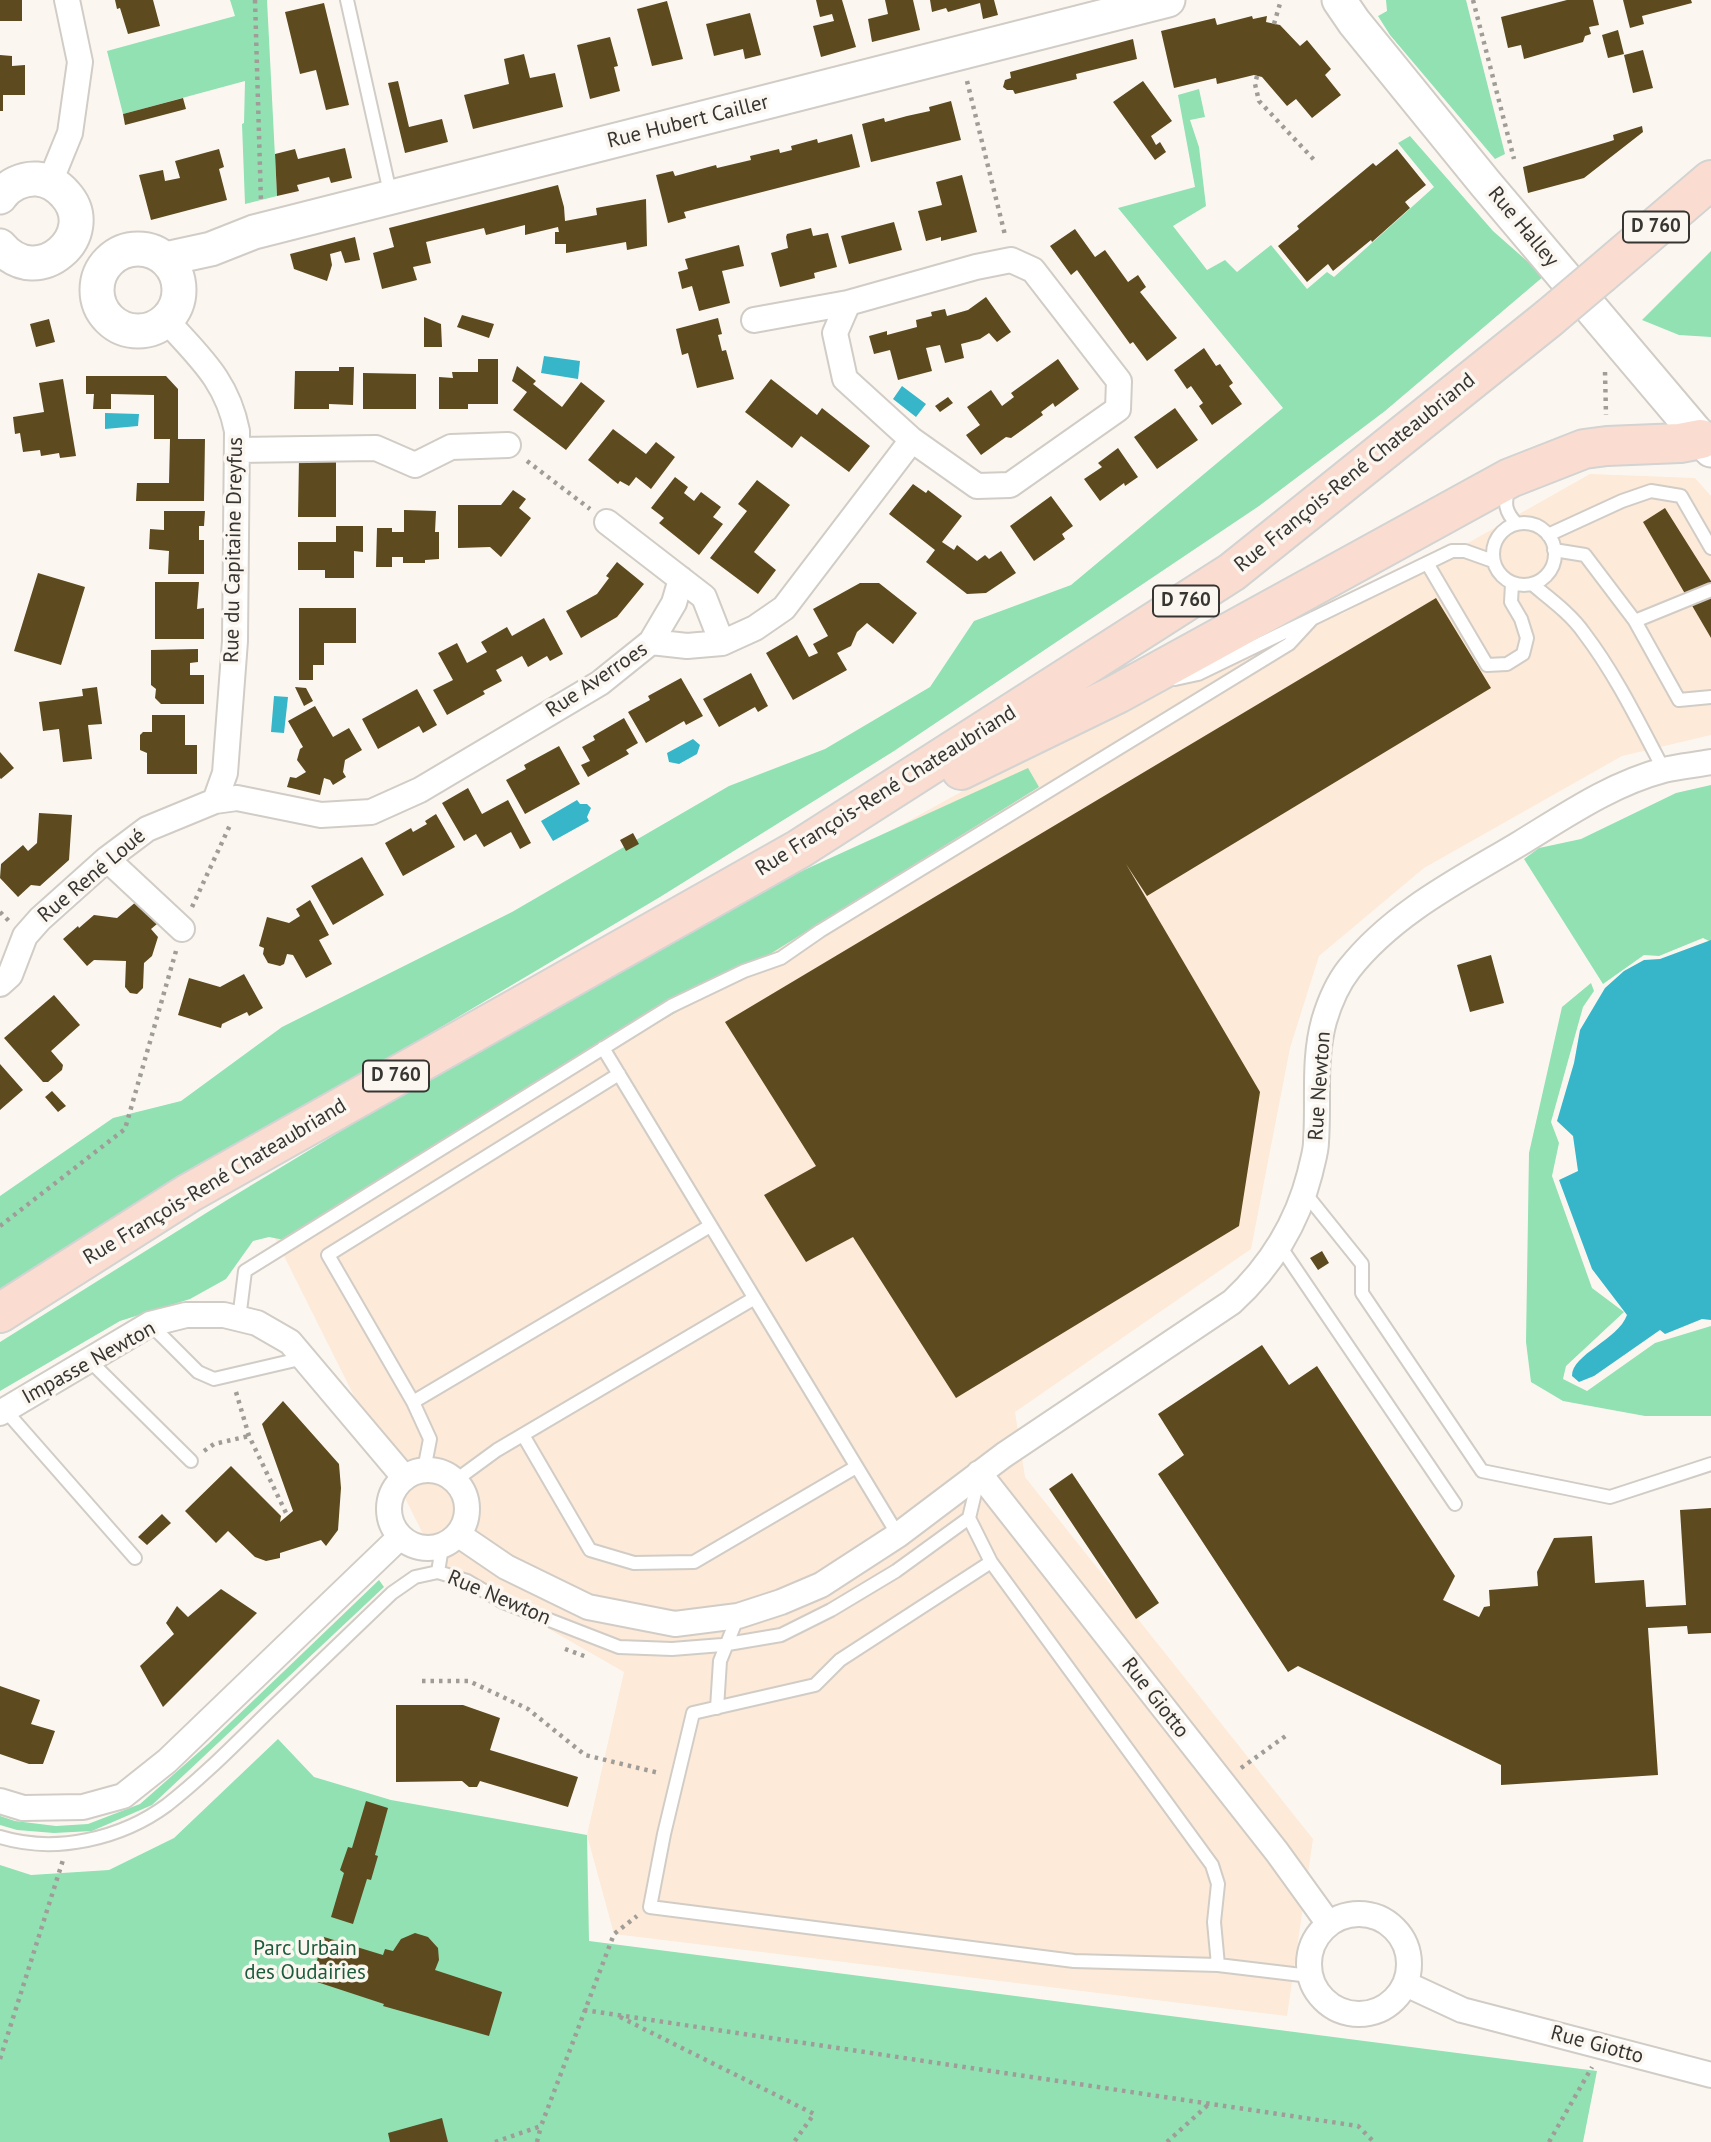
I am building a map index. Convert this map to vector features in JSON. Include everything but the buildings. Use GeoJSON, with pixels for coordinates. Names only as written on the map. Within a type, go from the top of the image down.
{"type":"FeatureCollection","features":[{"type":"Feature","properties":{"kind":"main road","name":"Rue François-René Chateaubriand"},"geometry":{"type":"LineString","coordinates":[[0,1313],[189,1193],[799,849],[1232,572],[1549,318],[1711,180]]}},
{"type":"Feature","properties":{"kind":"main road"},"geometry":{"type":"LineString","coordinates":[[799,849],[1117,694],[1510,478],[1584,449],[1680,443],[1706,445]]}},
{"type":"Feature","properties":{"kind":"street"},"geometry":{"type":"LineString","coordinates":[[50,182],[70,133],[80,62],[67,0]]}},
{"type":"Feature","properties":{"kind":"street","name":"Rue Hubert Cailler"},"geometry":{"type":"LineString","coordinates":[[172,274],[211,249],[254,232],[1168,0]]}},
{"type":"Feature","properties":{"kind":"street","name":"Rue Halley"},"geometry":{"type":"LineString","coordinates":[[1339,0],[1485,183],[1706,445]]}},
{"type":"Feature","properties":{"kind":"street"},"geometry":{"type":"LineString","coordinates":[[0,197],[13,185],[25,180],[50,182],[69,198],[76,223],[66,248],[55,258],[29,263],[16,260],[2,252]]}},
{"type":"Feature","properties":{"kind":"street"},"geometry":{"type":"LineString","coordinates":[[76,223],[125,251]]}},
{"type":"Feature","properties":{"kind":"street"},"geometry":{"type":"LineString","coordinates":[[139,249],[153,252],[172,274],[173,311],[155,327],[142,331],[117,326],[100,306],[98,279],[103,267],[113,257],[125,251],[139,249]]}},
{"type":"Feature","properties":{"kind":"street"},"geometry":{"type":"LineString","coordinates":[[754,320],[848,303],[976,267],[1011,260],[1033,270],[1119,382],[1118,410],[1010,485],[977,486],[912,440],[845,379],[835,333],[848,303]]}},
{"type":"Feature","properties":{"kind":"street"},"geometry":{"type":"LineString","coordinates":[[42,262],[97,293]]}},
{"type":"Feature","properties":{"kind":"street","name":"Rue du Capitaine Dreyfus"},"geometry":{"type":"LineString","coordinates":[[166,320],[219,380],[232,407],[238,450],[235,641],[225,808]]}},
{"type":"Feature","properties":{"kind":"street","name":"Rue Averroes"},"geometry":{"type":"LineString","coordinates":[[225,808],[237,798],[321,815],[371,812],[419,790],[600,683],[651,642],[687,646],[722,643],[755,628],[784,608],[912,440]]}},
{"type":"Feature","properties":{"kind":"street"},"geometry":{"type":"LineString","coordinates":[[238,450],[376,448],[415,465],[451,447],[508,445]]}},
{"type":"Feature","properties":{"kind":"street"},"geometry":{"type":"LineString","coordinates":[[607,522],[704,597],[722,643]]}},
{"type":"Feature","properties":{"kind":"street"},"geometry":{"type":"LineString","coordinates":[[651,642],[674,603],[681,579]]}},
{"type":"Feature","properties":{"kind":"street","name":"Rue Newton"},"geometry":{"type":"LineString","coordinates":[[450,1541],[588,1607],[676,1624],[738,1616],[821,1585],[898,1535],[979,1473],[1232,1302],[1253,1283],[1290,1231],[1305,1193],[1317,1144],[1315,1094],[1318,1053],[1324,1021],[1333,997],[1348,970],[1391,927],[1423,902],[1592,800],[1664,770],[1711,762]]}},
{"type":"Feature","properties":{"kind":"street","name":"Rue René Loué"},"geometry":{"type":"LineString","coordinates":[[0,984],[10,975],[25,936],[40,919],[107,859],[147,829],[225,808]]}},
{"type":"Feature","properties":{"kind":"street"},"geometry":{"type":"LineString","coordinates":[[107,859],[182,929]]}},
{"type":"Feature","properties":{"kind":"street","name":"Impasse Newton"},"geometry":{"type":"LineString","coordinates":[[3,1411],[150,1324],[186,1315],[224,1315],[257,1323],[290,1342],[414,1474]]}},
{"type":"Feature","properties":{"kind":"street","name":"Rue Giotto"},"geometry":{"type":"LineString","coordinates":[[979,1473],[1277,1852],[1329,1924]]}},
{"type":"Feature","properties":{"kind":"street"},"geometry":{"type":"LineString","coordinates":[[414,1474],[446,1474],[456,1480],[467,1501],[468,1513],[450,1541],[419,1548],[400,1537],[392,1526],[389,1513],[390,1499],[395,1488],[414,1474]]}},
{"type":"Feature","properties":{"kind":"street"},"geometry":{"type":"LineString","coordinates":[[0,1801],[23,1808],[83,1807],[123,1796],[167,1761],[400,1537]]}},
{"type":"Feature","properties":{"kind":"street"},"geometry":{"type":"LineString","coordinates":[[1360,1914],[1382,1920],[1398,1932],[1408,1950],[1410,1965],[1406,1984],[1396,1999],[1381,2010],[1364,2014],[1339,2010],[1321,1997],[1310,1976],[1310,1957],[1317,1938],[1329,1924],[1342,1917],[1360,1914]]}},
{"type":"Feature","properties":{"kind":"street","name":"Rue Giotto"},"geometry":{"type":"LineString","coordinates":[[1406,1984],[1462,2010],[1711,2075]]}},
{"type":"Feature","properties":{"kind":"lane"},"geometry":{"type":"LineString","coordinates":[[346,0],[391,198]]}},
{"type":"Feature","properties":{"kind":"lane"},"geometry":{"type":"LineString","coordinates":[[1510,478],[1504,505],[1517,524]]}},
{"type":"Feature","properties":{"kind":"lane"},"geometry":{"type":"LineString","coordinates":[[1548,535],[1622,500],[1651,491],[1681,496],[1711,548]]}},
{"type":"Feature","properties":{"kind":"lane"},"geometry":{"type":"LineString","coordinates":[[1517,524],[1536,526],[1548,535],[1554,550],[1553,566],[1548,574],[1532,584],[1512,584],[1497,570],[1492,551],[1500,534],[1517,524]]}},
{"type":"Feature","properties":{"kind":"lane"},"geometry":{"type":"LineString","coordinates":[[1554,550],[1585,555],[1635,621],[1679,700],[1711,697]]}},
{"type":"Feature","properties":{"kind":"lane"},"geometry":{"type":"LineString","coordinates":[[1117,694],[1198,674],[1452,551],[1465,551],[1493,561]]}},
{"type":"Feature","properties":{"kind":"lane"},"geometry":{"type":"LineString","coordinates":[[1427,563],[1487,665],[1507,664],[1523,654],[1527,638],[1511,601],[1512,584]]}},
{"type":"Feature","properties":{"kind":"lane"},"geometry":{"type":"LineString","coordinates":[[1532,584],[1572,618],[1584,632],[1628,701],[1664,770]]}},
{"type":"Feature","properties":{"kind":"lane"},"geometry":{"type":"LineString","coordinates":[[1635,621],[1711,590]]}},
{"type":"Feature","properties":{"kind":"lane"},"geometry":{"type":"LineString","coordinates":[[239,1319],[245,1271],[671,1006],[744,971],[781,958],[820,931],[1289,644],[1313,618]]}},
{"type":"Feature","properties":{"kind":"lane"},"geometry":{"type":"LineString","coordinates":[[603,1048],[898,1535]]}},
{"type":"Feature","properties":{"kind":"lane"},"geometry":{"type":"LineString","coordinates":[[414,1474],[430,1439],[413,1402],[328,1255],[618,1074]]}},
{"type":"Feature","properties":{"kind":"lane"},"geometry":{"type":"LineString","coordinates":[[1305,1193],[1362,1264],[1362,1293],[1482,1471],[1610,1497],[1711,1464]]}},
{"type":"Feature","properties":{"kind":"lane"},"geometry":{"type":"LineString","coordinates":[[413,1402],[710,1226]]}},
{"type":"Feature","properties":{"kind":"lane"},"geometry":{"type":"LineString","coordinates":[[1280,1246],[1455,1504]]}},
{"type":"Feature","properties":{"kind":"lane"},"geometry":{"type":"LineString","coordinates":[[456,1480],[523,1435],[753,1299]]}},
{"type":"Feature","properties":{"kind":"lane"},"geometry":{"type":"LineString","coordinates":[[150,1324],[198,1372],[214,1379],[304,1359]]}},
{"type":"Feature","properties":{"kind":"lane"},"geometry":{"type":"LineString","coordinates":[[89,1360],[191,1461]]}},
{"type":"Feature","properties":{"kind":"lane"},"geometry":{"type":"LineString","coordinates":[[3,1411],[135,1558]]}},
{"type":"Feature","properties":{"kind":"lane"},"geometry":{"type":"LineString","coordinates":[[523,1435],[590,1550],[634,1563],[694,1562],[856,1467]]}},
{"type":"Feature","properties":{"kind":"lane"},"geometry":{"type":"LineString","coordinates":[[979,1473],[969,1518],[991,1562],[1212,1865],[1218,1884],[1214,1922],[1218,1965]]}},
{"type":"Feature","properties":{"kind":"lane","name":"Rue Newton"},"geometry":{"type":"LineString","coordinates":[[0,1837],[39,1844],[69,1844],[120,1830],[165,1807],[392,1593],[415,1577],[438,1572],[467,1581],[503,1602],[619,1647],[672,1649],[727,1644],[781,1635],[831,1611],[895,1572],[969,1518]]}},
{"type":"Feature","properties":{"kind":"lane"},"geometry":{"type":"LineString","coordinates":[[438,1572],[450,1541]]}},
{"type":"Feature","properties":{"kind":"lane"},"geometry":{"type":"LineString","coordinates":[[991,1562],[840,1660],[815,1685],[694,1713],[677,1778],[650,1907],[1074,1961],[1218,1965],[1310,1976]]}},
{"type":"Feature","properties":{"kind":"lane"},"geometry":{"type":"LineString","coordinates":[[717,1708],[720,1661],[738,1616]]}},
{"type":"Feature","properties":{"kind":"path"},"geometry":{"type":"LineString","coordinates":[[255,0],[261,208]]}},
{"type":"Feature","properties":{"kind":"path"},"geometry":{"type":"LineString","coordinates":[[1274,23],[1280,0]]}},
{"type":"Feature","properties":{"kind":"path"},"geometry":{"type":"LineString","coordinates":[[1473,0],[1514,159]]}},
{"type":"Feature","properties":{"kind":"path"},"geometry":{"type":"LineString","coordinates":[[965,72],[1007,243]]}},
{"type":"Feature","properties":{"kind":"path"},"geometry":{"type":"LineString","coordinates":[[1257,76],[1255,84],[1259,101],[1317,163]]}},
{"type":"Feature","properties":{"kind":"path"},"geometry":{"type":"LineString","coordinates":[[508,445],[607,522]]}},
{"type":"Feature","properties":{"kind":"path"},"geometry":{"type":"LineString","coordinates":[[0,1226],[125,1129],[182,929],[225,808]]}},
{"type":"Feature","properties":{"kind":"path"},"geometry":{"type":"LineString","coordinates":[[230,1375],[249,1436],[287,1516]]}},
{"type":"Feature","properties":{"kind":"path"},"geometry":{"type":"LineString","coordinates":[[214,1444],[249,1436]]}},
{"type":"Feature","properties":{"kind":"path"},"geometry":{"type":"LineString","coordinates":[[557,1646],[579,1656],[592,1657]]}},
{"type":"Feature","properties":{"kind":"path"},"geometry":{"type":"LineString","coordinates":[[422,1681],[470,1681],[528,1709],[585,1755],[677,1778]]}},
{"type":"Feature","properties":{"kind":"path"},"geometry":{"type":"LineString","coordinates":[[50,1858],[75,1857]]}},
{"type":"Feature","properties":{"kind":"path"},"geometry":{"type":"LineString","coordinates":[[0,2059],[61,1865]]}},
{"type":"Feature","properties":{"kind":"path"},"geometry":{"type":"LineString","coordinates":[[537,2142],[614,1934],[650,1907]]}},
{"type":"Feature","properties":{"kind":"path"},"geometry":{"type":"LineString","coordinates":[[584,2010],[1358,2126],[1374,2142]]}},
{"type":"Feature","properties":{"kind":"path"},"geometry":{"type":"LineString","coordinates":[[615,2015],[814,2113],[794,2142]]}},
{"type":"Feature","properties":{"kind":"path"},"geometry":{"type":"LineString","coordinates":[[1549,2142],[1605,2047]]}},
{"type":"Feature","properties":{"kind":"path"},"geometry":{"type":"LineString","coordinates":[[1167,2142],[1209,2104]]}},
{"type":"Feature","properties":{"kind":"path"},"geometry":{"type":"LineString","coordinates":[[495,2142],[541,2126]]}},
{"type":"Feature","properties":{"kind":"shaded area"},"geometry":{"type":"Polygon","coordinates":[[[1590,474],[1695,478],[1711,496],[1711,735],[1622,756],[1424,868],[1319,956],[1290,1048],[1251,1249],[1015,1412],[1025,1477],[1313,1839],[1287,2016],[614,1934],[587,1835],[624,1672],[439,1566],[249,1186],[1147,689],[1344,613],[1590,474]]]}},
{"type":"Feature","properties":{"kind":"green space"},"geometry":{"type":"Polygon","coordinates":[[[230,0],[267,0],[277,196],[245,204],[242,124],[245,81],[123,114],[107,51],[235,16],[230,0]]]}},
{"type":"Feature","properties":{"kind":"green space"},"geometry":{"type":"Polygon","coordinates":[[[1386,0],[1466,0],[1505,154],[1495,159],[1390,35],[1378,16],[1387,11],[1386,0]]]}},
{"type":"Feature","properties":{"kind":"green space"},"geometry":{"type":"Polygon","coordinates":[[[1199,89],[1205,117],[1190,120],[1199,147],[1206,206],[1173,226],[1207,270],[1225,260],[1237,272],[1271,245],[1307,289],[1327,272],[1334,277],[1434,187],[1398,143],[1410,136],[1493,231],[1544,276],[1385,411],[1259,506],[894,751],[660,897],[214,1162],[0,1295],[0,1196],[113,1118],[181,1101],[282,1027],[512,912],[729,786],[825,749],[930,687],[974,621],[1071,585],[1283,408],[1118,208],[1195,187],[1178,95],[1199,89]]]}},
{"type":"Feature","properties":{"kind":"green space"},"geometry":{"type":"Polygon","coordinates":[[[1711,251],[1711,337],[1679,335],[1642,320],[1711,251]]]}},
{"type":"Feature","properties":{"kind":"green space"},"geometry":{"type":"Polygon","coordinates":[[[1028,768],[1039,787],[675,1013],[421,1159],[363,1205],[300,1243],[269,1237],[253,1241],[226,1279],[190,1299],[120,1321],[0,1391],[0,1342],[227,1200],[516,1025],[747,896],[1028,768]]]}},
{"type":"Feature","properties":{"kind":"green space"},"geometry":{"type":"Polygon","coordinates":[[[1711,785],[1711,942],[1703,938],[1659,956],[1644,955],[1603,984],[1524,859],[1539,848],[1581,839],[1676,793],[1711,785]]]}},
{"type":"Feature","properties":{"kind":"green space"},"geometry":{"type":"Polygon","coordinates":[[[1591,983],[1594,991],[1583,1007],[1551,1122],[1559,1143],[1552,1176],[1592,1288],[1624,1312],[1566,1366],[1563,1379],[1587,1391],[1655,1343],[1711,1326],[1711,1416],[1645,1416],[1563,1401],[1531,1382],[1526,1342],[1529,1153],[1562,1007],[1591,983]]]}},
{"type":"Feature","properties":{"kind":"green space"},"geometry":{"type":"Polygon","coordinates":[[[379,1580],[384,1587],[152,1805],[92,1831],[54,1833],[17,1830],[0,1825],[0,1816],[15,1821],[56,1826],[88,1824],[140,1804],[208,1744],[379,1580]]]}},
{"type":"Feature","properties":{"kind":"green space","name":"Parc Urbain des Oudairies"},"geometry":{"type":"Polygon","coordinates":[[[278,1739],[314,1777],[391,1800],[587,1835],[589,1941],[1597,2071],[1583,2142],[0,2142],[0,1865],[31,1875],[109,1870],[174,1838],[278,1739]]]}},
{"type":"Feature","properties":{"kind":"water"},"geometry":{"type":"Polygon","coordinates":[[[544,356],[580,361],[578,379],[541,373],[544,356]]]}},
{"type":"Feature","properties":{"kind":"water"},"geometry":{"type":"Polygon","coordinates":[[[902,386],[926,404],[916,417],[893,399],[902,386]]]}},
{"type":"Feature","properties":{"kind":"water"},"geometry":{"type":"Polygon","coordinates":[[[105,413],[139,414],[138,426],[105,429],[105,413]]]}},
{"type":"Feature","properties":{"kind":"water"},"geometry":{"type":"Polygon","coordinates":[[[274,696],[288,697],[284,733],[271,732],[274,696]]]}},
{"type":"Feature","properties":{"kind":"water"},"geometry":{"type":"Polygon","coordinates":[[[693,739],[700,745],[697,754],[679,764],[669,762],[667,753],[693,739]]]}},
{"type":"Feature","properties":{"kind":"water"},"geometry":{"type":"Polygon","coordinates":[[[577,800],[591,808],[587,817],[589,821],[553,841],[541,821],[577,800]]]}},
{"type":"Feature","properties":{"kind":"water"},"geometry":{"type":"Polygon","coordinates":[[[1711,940],[1711,1320],[1702,1319],[1665,1334],[1660,1330],[1594,1376],[1579,1382],[1572,1376],[1579,1361],[1615,1332],[1627,1315],[1592,1269],[1559,1180],[1578,1171],[1573,1136],[1557,1121],[1574,1063],[1580,1030],[1605,988],[1624,971],[1644,960],[1660,959],[1711,940]]]}}]}
